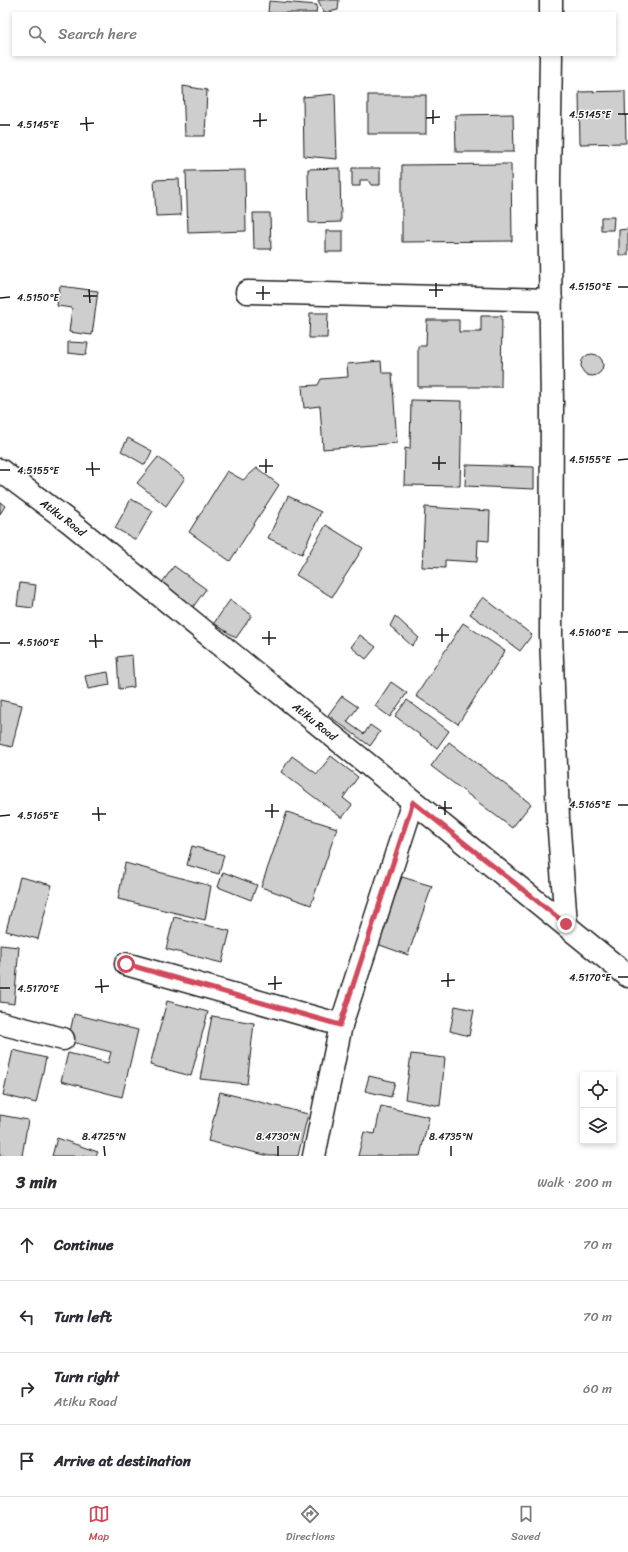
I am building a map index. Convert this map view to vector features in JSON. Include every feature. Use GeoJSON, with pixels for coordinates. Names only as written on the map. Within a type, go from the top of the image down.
{"type":"FeatureCollection","features":[{"type":"Feature","properties":{"kind":"street"},"geometry":{"type":"LineString","coordinates":[[551,0],[551,12]]}},
{"type":"Feature","properties":{"kind":"street"},"geometry":{"type":"LineString","coordinates":[[551,56],[549,182],[551,300],[552,635],[558,818],[566,924]]}},
{"type":"Feature","properties":{"kind":"street"},"geometry":{"type":"LineString","coordinates":[[247,292],[551,300]]}},
{"type":"Feature","properties":{"kind":"street","name":"Atiku Road"},"geometry":{"type":"LineString","coordinates":[[0,470],[71,523],[413,802],[566,924],[628,976]]}},
{"type":"Feature","properties":{"kind":"street"},"geometry":{"type":"LineString","coordinates":[[314,1156],[340,1025],[413,802]]}},
{"type":"Feature","properties":{"kind":"street"},"geometry":{"type":"LineString","coordinates":[[126,964],[340,1025]]}},
{"type":"Feature","properties":{"kind":"street"},"geometry":{"type":"LineString","coordinates":[[0,1023],[63,1039]]}},
{"type":"Feature","properties":{"kind":"building"},"geometry":{"type":"Polygon","coordinates":[[[318,0],[339,0],[338,10],[324,12],[318,0]]]}},
{"type":"Feature","properties":{"kind":"building"},"geometry":{"type":"Polygon","coordinates":[[[269,1],[317,5],[316,12],[268,12],[269,1]]]}},
{"type":"Feature","properties":{"kind":"building"},"geometry":{"type":"Polygon","coordinates":[[[183,86],[207,90],[205,136],[185,136],[183,86]]]}},
{"type":"Feature","properties":{"kind":"building"},"geometry":{"type":"Polygon","coordinates":[[[625,91],[626,143],[580,144],[579,92],[625,91]]]}},
{"type":"Feature","properties":{"kind":"building"},"geometry":{"type":"Polygon","coordinates":[[[335,94],[337,159],[304,156],[303,97],[335,94]]]}},
{"type":"Feature","properties":{"kind":"building"},"geometry":{"type":"Polygon","coordinates":[[[368,95],[426,95],[426,134],[368,134],[368,95]]]}},
{"type":"Feature","properties":{"kind":"building"},"geometry":{"type":"Polygon","coordinates":[[[513,114],[514,152],[456,152],[455,115],[513,114]]]}},
{"type":"Feature","properties":{"kind":"building"},"geometry":{"type":"Polygon","coordinates":[[[511,164],[512,241],[402,242],[402,165],[511,164]]]}},
{"type":"Feature","properties":{"kind":"building"},"geometry":{"type":"Polygon","coordinates":[[[340,168],[341,222],[309,223],[308,169],[340,168]]]}},
{"type":"Feature","properties":{"kind":"building"},"geometry":{"type":"Polygon","coordinates":[[[352,168],[380,168],[380,185],[371,185],[368,180],[360,180],[360,186],[352,186],[352,168]]]}},
{"type":"Feature","properties":{"kind":"building"},"geometry":{"type":"Polygon","coordinates":[[[245,170],[246,231],[188,233],[186,171],[245,170]]]}},
{"type":"Feature","properties":{"kind":"building"},"geometry":{"type":"Polygon","coordinates":[[[179,179],[181,215],[156,216],[154,180],[179,179]]]}},
{"type":"Feature","properties":{"kind":"building"},"geometry":{"type":"Polygon","coordinates":[[[253,213],[270,213],[271,249],[254,249],[253,213]]]}},
{"type":"Feature","properties":{"kind":"building"},"geometry":{"type":"Polygon","coordinates":[[[601,217],[614,217],[613,230],[601,230],[601,217]]]}},
{"type":"Feature","properties":{"kind":"building"},"geometry":{"type":"Polygon","coordinates":[[[628,229],[628,255],[619,255],[619,230],[628,229]]]}},
{"type":"Feature","properties":{"kind":"building"},"geometry":{"type":"Polygon","coordinates":[[[326,231],[343,231],[343,252],[326,252],[326,231]]]}},
{"type":"Feature","properties":{"kind":"building"},"geometry":{"type":"Polygon","coordinates":[[[60,286],[98,291],[92,335],[69,332],[72,308],[57,306],[60,286]]]}},
{"type":"Feature","properties":{"kind":"building"},"geometry":{"type":"Polygon","coordinates":[[[310,313],[328,313],[327,338],[309,338],[310,313]]]}},
{"type":"Feature","properties":{"kind":"building"},"geometry":{"type":"Polygon","coordinates":[[[481,316],[502,316],[501,387],[418,387],[418,346],[426,346],[427,320],[459,320],[459,332],[481,332],[481,316]]]}},
{"type":"Feature","properties":{"kind":"building"},"geometry":{"type":"Polygon","coordinates":[[[68,342],[88,343],[86,355],[68,353],[68,342]]]}},
{"type":"Feature","properties":{"kind":"building"},"geometry":{"type":"Polygon","coordinates":[[[592,354],[600,357],[603,365],[600,373],[592,376],[584,373],[581,365],[584,357],[592,354]]]}},
{"type":"Feature","properties":{"kind":"building"},"geometry":{"type":"Polygon","coordinates":[[[381,361],[382,373],[392,373],[397,443],[323,449],[320,406],[304,408],[302,386],[318,385],[321,379],[348,377],[347,364],[381,361]]]}},
{"type":"Feature","properties":{"kind":"building"},"geometry":{"type":"Polygon","coordinates":[[[411,400],[462,401],[460,486],[404,485],[405,448],[410,449],[411,400]]]}},
{"type":"Feature","properties":{"kind":"building"},"geometry":{"type":"Polygon","coordinates":[[[128,438],[152,451],[145,465],[121,451],[128,438]]]}},
{"type":"Feature","properties":{"kind":"building"},"geometry":{"type":"Polygon","coordinates":[[[158,457],[185,478],[166,506],[137,483],[158,457]]]}},
{"type":"Feature","properties":{"kind":"building"},"geometry":{"type":"Polygon","coordinates":[[[466,465],[534,467],[534,489],[465,486],[466,465]]]}},
{"type":"Feature","properties":{"kind":"building"},"geometry":{"type":"Polygon","coordinates":[[[257,468],[279,485],[230,561],[189,532],[227,471],[243,480],[257,468]]]}},
{"type":"Feature","properties":{"kind":"building"},"geometry":{"type":"Polygon","coordinates":[[[288,496],[321,512],[302,554],[268,538],[288,496]]]}},
{"type":"Feature","properties":{"kind":"building"},"geometry":{"type":"Polygon","coordinates":[[[131,499],[153,511],[136,540],[115,528],[131,499]]]}},
{"type":"Feature","properties":{"kind":"building"},"geometry":{"type":"Polygon","coordinates":[[[0,502],[5,506],[0,514],[0,502]]]}},
{"type":"Feature","properties":{"kind":"building"},"geometry":{"type":"Polygon","coordinates":[[[425,507],[490,511],[489,541],[478,540],[477,562],[445,560],[445,568],[422,567],[425,507]]]}},
{"type":"Feature","properties":{"kind":"building"},"geometry":{"type":"Polygon","coordinates":[[[326,525],[363,548],[332,597],[296,575],[326,525]]]}},
{"type":"Feature","properties":{"kind":"building"},"geometry":{"type":"Polygon","coordinates":[[[174,566],[206,589],[193,607],[161,584],[174,566]]]}},
{"type":"Feature","properties":{"kind":"building"},"geometry":{"type":"Polygon","coordinates":[[[20,583],[36,585],[33,608],[17,606],[20,583]]]}},
{"type":"Feature","properties":{"kind":"building"},"geometry":{"type":"Polygon","coordinates":[[[483,597],[532,635],[520,651],[470,614],[483,597]]]}},
{"type":"Feature","properties":{"kind":"building"},"geometry":{"type":"Polygon","coordinates":[[[230,600],[252,615],[236,638],[214,623],[230,600]]]}},
{"type":"Feature","properties":{"kind":"building"},"geometry":{"type":"Polygon","coordinates":[[[395,616],[419,638],[412,646],[390,626],[395,616]]]}},
{"type":"Feature","properties":{"kind":"building"},"geometry":{"type":"Polygon","coordinates":[[[463,623],[505,651],[458,724],[416,696],[463,623]]]}},
{"type":"Feature","properties":{"kind":"building"},"geometry":{"type":"Polygon","coordinates":[[[360,635],[376,647],[366,659],[351,647],[360,635]]]}},
{"type":"Feature","properties":{"kind":"building"},"geometry":{"type":"Polygon","coordinates":[[[132,655],[134,687],[119,689],[117,657],[132,655]]]}},
{"type":"Feature","properties":{"kind":"building"},"geometry":{"type":"Polygon","coordinates":[[[108,672],[110,685],[88,689],[85,676],[108,672]]]}},
{"type":"Feature","properties":{"kind":"building"},"geometry":{"type":"Polygon","coordinates":[[[391,682],[407,693],[390,717],[375,706],[391,682]]]}},
{"type":"Feature","properties":{"kind":"building"},"geometry":{"type":"Polygon","coordinates":[[[342,696],[358,707],[347,722],[364,734],[370,725],[380,732],[370,746],[328,715],[342,696]]]}},
{"type":"Feature","properties":{"kind":"building"},"geometry":{"type":"Polygon","coordinates":[[[0,700],[22,705],[12,747],[0,744],[0,700]]]}},
{"type":"Feature","properties":{"kind":"building"},"geometry":{"type":"Polygon","coordinates":[[[407,700],[449,731],[437,748],[395,716],[407,700]]]}},
{"type":"Feature","properties":{"kind":"building"},"geometry":{"type":"Polygon","coordinates":[[[449,742],[531,804],[512,828],[431,766],[449,742]]]}},
{"type":"Feature","properties":{"kind":"building"},"geometry":{"type":"Polygon","coordinates":[[[292,756],[317,774],[331,756],[358,777],[343,798],[352,805],[342,818],[281,772],[292,756]]]}},
{"type":"Feature","properties":{"kind":"building"},"geometry":{"type":"Polygon","coordinates":[[[287,812],[337,828],[311,905],[261,887],[287,812]]]}},
{"type":"Feature","properties":{"kind":"building"},"geometry":{"type":"Polygon","coordinates":[[[192,846],[224,855],[219,874],[187,865],[192,846]]]}},
{"type":"Feature","properties":{"kind":"building"},"geometry":{"type":"Polygon","coordinates":[[[125,863],[211,886],[205,920],[118,899],[125,863]]]}},
{"type":"Feature","properties":{"kind":"building"},"geometry":{"type":"Polygon","coordinates":[[[223,872],[257,885],[251,900],[218,887],[223,872]]]}},
{"type":"Feature","properties":{"kind":"building"},"geometry":{"type":"Polygon","coordinates":[[[20,877],[52,885],[38,939],[6,931],[20,877]]]}},
{"type":"Feature","properties":{"kind":"building"},"geometry":{"type":"Polygon","coordinates":[[[402,877],[432,886],[408,955],[377,944],[402,877]]]}},
{"type":"Feature","properties":{"kind":"building"},"geometry":{"type":"Polygon","coordinates":[[[174,917],[230,931],[222,963],[166,949],[174,917]]]}},
{"type":"Feature","properties":{"kind":"building"},"geometry":{"type":"Polygon","coordinates":[[[0,945],[19,947],[14,1004],[0,1002],[0,945]]]}},
{"type":"Feature","properties":{"kind":"building"},"geometry":{"type":"Polygon","coordinates":[[[167,1001],[208,1012],[191,1076],[150,1065],[167,1001]]]}},
{"type":"Feature","properties":{"kind":"building"},"geometry":{"type":"Polygon","coordinates":[[[455,1006],[474,1010],[469,1036],[450,1031],[455,1006]]]}},
{"type":"Feature","properties":{"kind":"building"},"geometry":{"type":"Polygon","coordinates":[[[74,1014],[138,1030],[122,1097],[61,1081],[68,1053],[108,1063],[111,1052],[68,1041],[74,1014]]]}},
{"type":"Feature","properties":{"kind":"building"},"geometry":{"type":"Polygon","coordinates":[[[212,1016],[254,1023],[247,1084],[200,1079],[212,1016]]]}},
{"type":"Feature","properties":{"kind":"building"},"geometry":{"type":"Polygon","coordinates":[[[13,1050],[46,1058],[36,1103],[3,1095],[13,1050]]]}},
{"type":"Feature","properties":{"kind":"building"},"geometry":{"type":"Polygon","coordinates":[[[411,1054],[445,1058],[440,1106],[405,1099],[411,1054]]]}},
{"type":"Feature","properties":{"kind":"building"},"geometry":{"type":"Polygon","coordinates":[[[369,1076],[395,1082],[391,1097],[365,1091],[369,1076]]]}},
{"type":"Feature","properties":{"kind":"building"},"geometry":{"type":"Polygon","coordinates":[[[220,1092],[308,1114],[298,1156],[269,1156],[208,1141],[220,1092]]]}},
{"type":"Feature","properties":{"kind":"building"},"geometry":{"type":"Polygon","coordinates":[[[381,1106],[429,1117],[420,1156],[358,1156],[364,1132],[375,1134],[381,1106]]]}},
{"type":"Feature","properties":{"kind":"building"},"geometry":{"type":"Polygon","coordinates":[[[0,1115],[28,1120],[22,1156],[0,1156],[0,1115]]]}},
{"type":"Feature","properties":{"kind":"building"},"geometry":{"type":"Polygon","coordinates":[[[57,1138],[98,1152],[96,1156],[52,1156],[57,1138]]]}},
{"type":"Feature","properties":{"kind":"route"},"geometry":{"type":"LineString","coordinates":[[126,964],[340,1025],[413,802],[566,924]]}}]}
